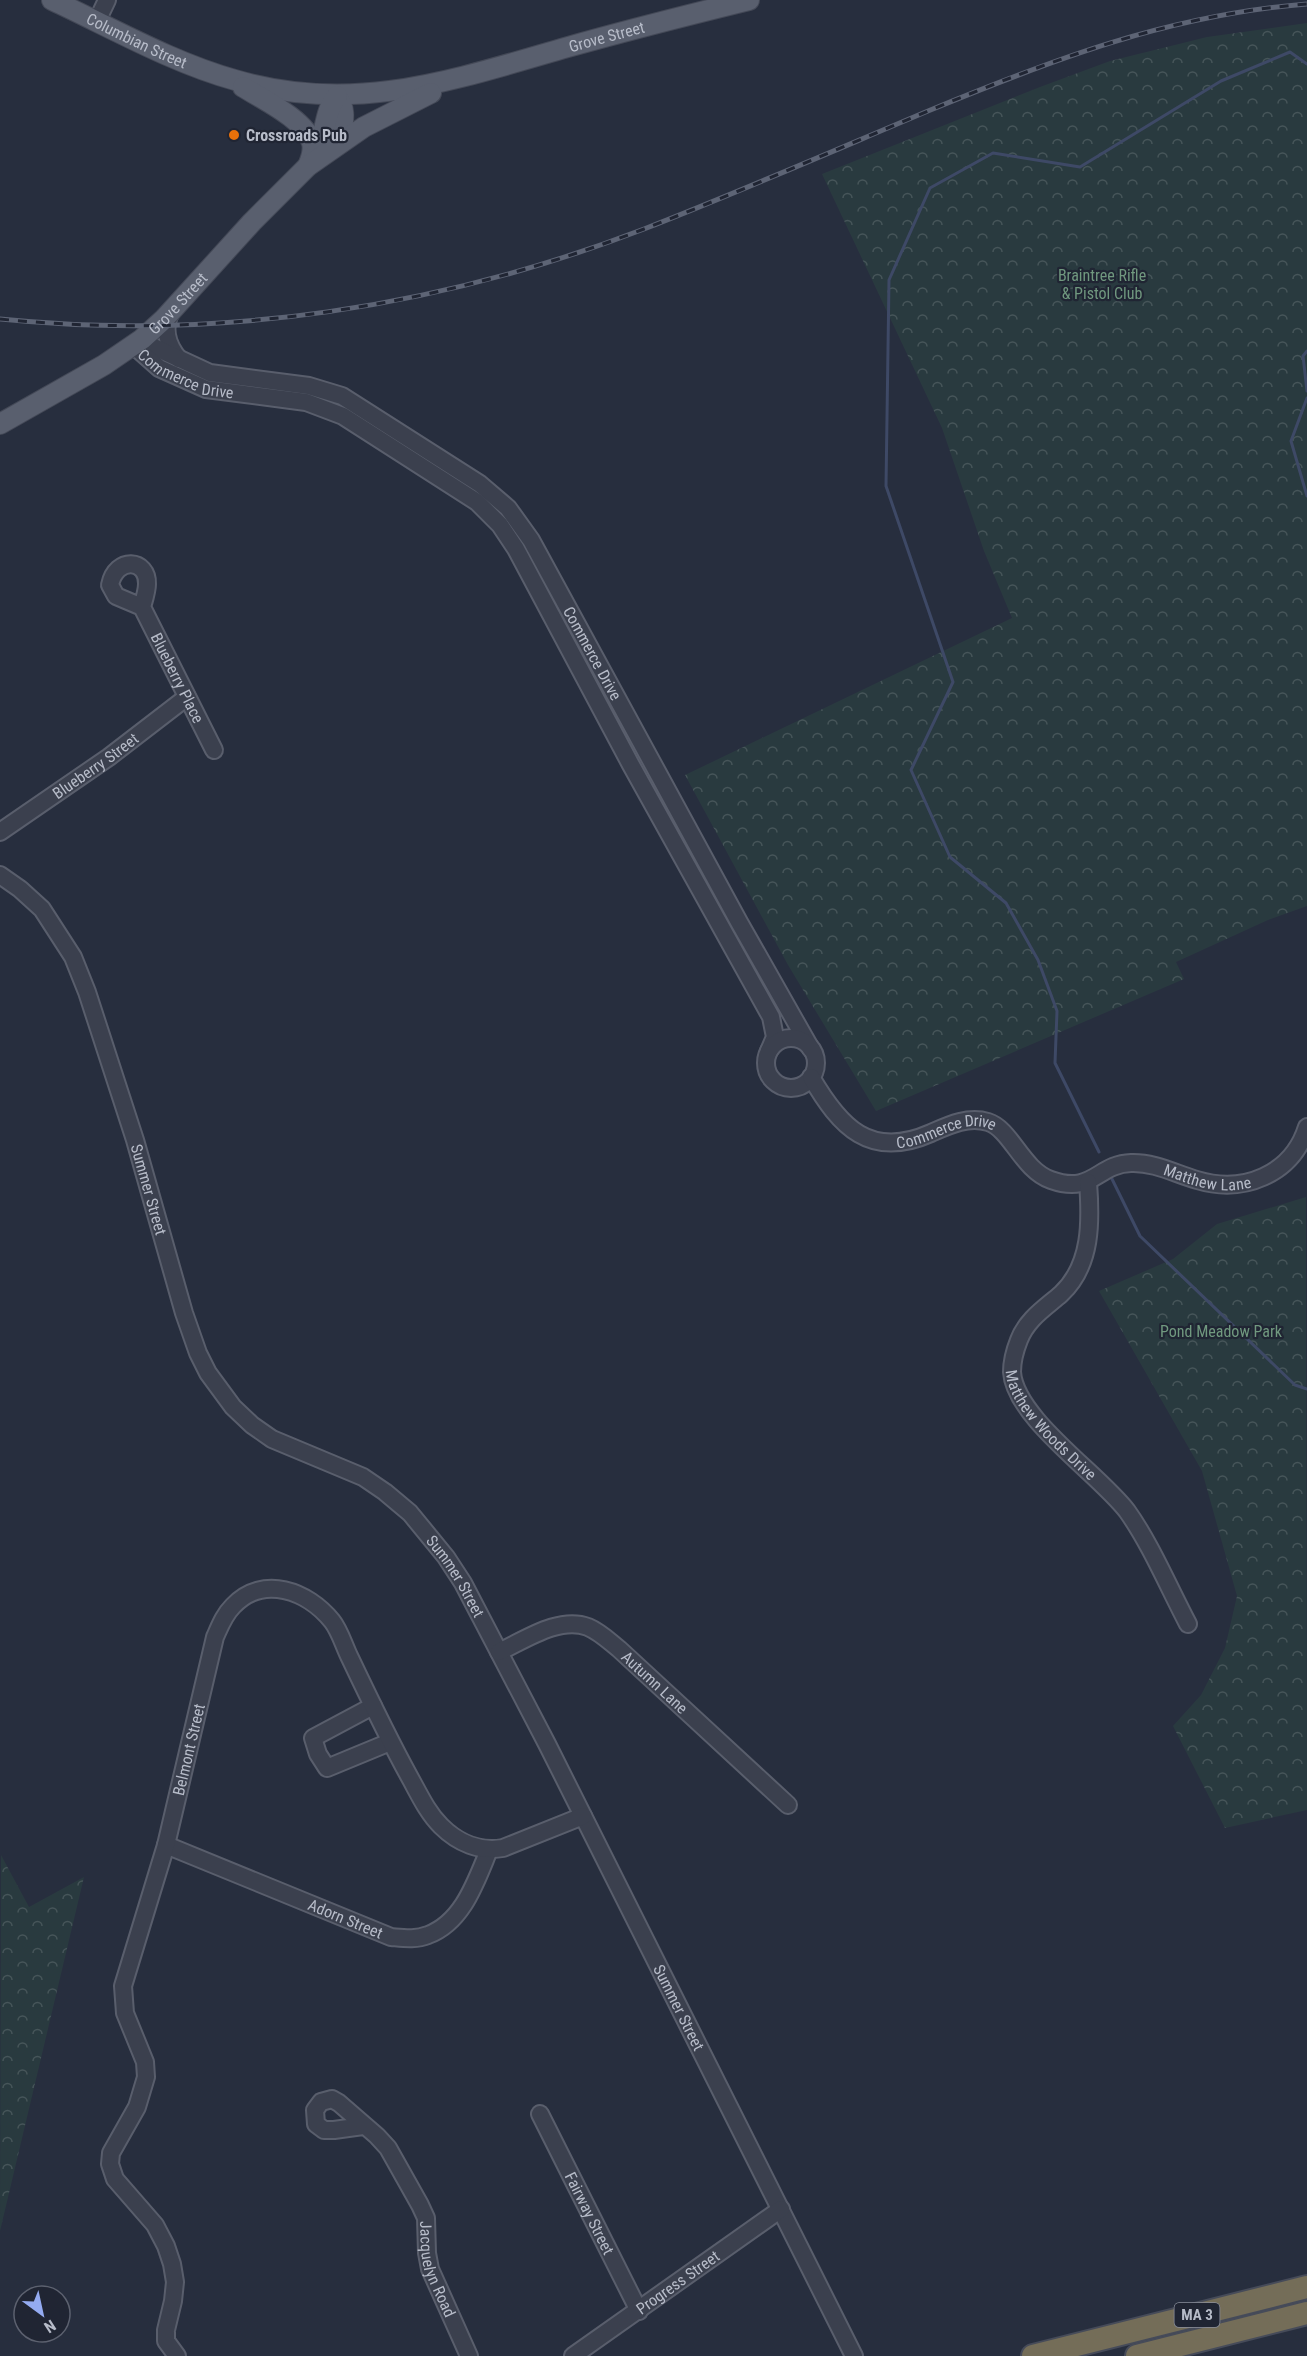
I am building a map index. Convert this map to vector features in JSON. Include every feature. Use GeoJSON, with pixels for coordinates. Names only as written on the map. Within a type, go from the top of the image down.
{"type":"FeatureCollection","features":[{"type":"Feature","properties":{"kind":"highway","name":"MA 3"},"geometry":{"type":"LineString","coordinates":[[1033,2356],[1307,2287]]}},
{"type":"Feature","properties":{"kind":"highway","name":"MA 3"},"geometry":{"type":"LineString","coordinates":[[1137,2356],[1307,2313]]}},
{"type":"Feature","properties":{"kind":"main road","name":"Columbian Street"},"geometry":{"type":"LineString","coordinates":[[52,0],[82,6],[97,21],[195,66],[225,77],[282,90],[337,96]]}},
{"type":"Feature","properties":{"kind":"main road","name":"Grove Street"},"geometry":{"type":"LineString","coordinates":[[308,166],[320,148],[329,109],[337,96],[404,91],[468,76],[603,37],[749,0]]}},
{"type":"Feature","properties":{"kind":"main road","name":"Grove Street"},"geometry":{"type":"LineString","coordinates":[[0,424],[104,365],[133,345],[172,310],[252,222],[308,166],[330,149],[387,114],[468,76]]}},
{"type":"Feature","properties":{"kind":"main road","name":"Columbian Street"},"geometry":{"type":"LineString","coordinates":[[225,77],[285,113],[302,128],[310,137],[313,146],[308,166]]}},
{"type":"Feature","properties":{"kind":"main road"},"geometry":{"type":"LineString","coordinates":[[330,149],[344,123],[343,106],[337,96]]}},
{"type":"Feature","properties":{"kind":"street"},"geometry":{"type":"LineString","coordinates":[[97,21],[107,0]]}},
{"type":"Feature","properties":{"kind":"street"},"geometry":{"type":"LineString","coordinates":[[172,310],[167,321],[168,340],[182,362]]}},
{"type":"Feature","properties":{"kind":"street","name":"Commerce Drive"},"geometry":{"type":"LineString","coordinates":[[133,345],[154,347],[217,384]]}},
{"type":"Feature","properties":{"kind":"street","name":"Commerce Drive"},"geometry":{"type":"LineString","coordinates":[[133,345],[159,368],[198,387],[217,384],[246,387],[335,411],[436,465],[480,484],[501,501],[531,540],[739,922],[811,1049]]}},
{"type":"Feature","properties":{"kind":"street","name":"Commerce Drive"},"geometry":{"type":"LineString","coordinates":[[436,465],[464,493],[489,513],[505,530],[516,549],[631,765],[771,1017],[775,1037],[769,1051]]}},
{"type":"Feature","properties":{"kind":"street","name":"Blueberry Place"},"geometry":{"type":"LineString","coordinates":[[142,607],[214,750]]}},
{"type":"Feature","properties":{"kind":"street","name":"Blueberry Street"},"geometry":{"type":"LineString","coordinates":[[0,832],[102,763],[187,697]]}},
{"type":"Feature","properties":{"kind":"street","name":"Summer Street"},"geometry":{"type":"LineString","coordinates":[[0,875],[42,909],[76,966],[87,992],[135,1140],[184,1313],[198,1353],[214,1382],[239,1413],[272,1439],[363,1477],[385,1492],[410,1513],[447,1557],[463,1582],[583,1816],[854,2356]]}},
{"type":"Feature","properties":{"kind":"street"},"geometry":{"type":"LineString","coordinates":[[790,1038],[798,1039],[811,1049],[815,1063],[812,1077],[798,1087],[781,1086],[769,1075],[766,1059],[774,1044],[790,1038]]}},
{"type":"Feature","properties":{"kind":"street","name":"Commerce Drive"},"geometry":{"type":"LineString","coordinates":[[812,1077],[842,1121],[851,1130],[865,1138],[878,1141],[906,1141],[959,1122],[983,1121],[996,1126],[1033,1170],[1043,1177],[1071,1185],[1088,1182]]}},
{"type":"Feature","properties":{"kind":"street","name":"Matthew Lane"},"geometry":{"type":"LineString","coordinates":[[1088,1182],[1117,1165],[1138,1163],[1214,1184],[1230,1186],[1251,1182],[1272,1173],[1288,1160],[1301,1144],[1307,1127]]}},
{"type":"Feature","properties":{"kind":"street","name":"Matthew Woods Drive"},"geometry":{"type":"LineString","coordinates":[[1088,1182],[1088,1240],[1082,1262],[1067,1288],[1033,1317],[1024,1329],[1014,1358],[1013,1378],[1021,1397],[1036,1418],[1128,1512],[1188,1624]]}},
{"type":"Feature","properties":{"kind":"street","name":"Belmont Street"},"geometry":{"type":"LineString","coordinates":[[177,2356],[166,2341],[175,2283],[166,2246],[155,2225],[115,2179],[110,2164],[111,2153],[137,2107],[146,2078],[145,2062],[125,2013],[123,1986],[166,1845],[215,1637],[222,1620],[234,1604],[264,1589],[298,1593],[317,1605],[333,1623],[390,1742],[434,1818],[455,1837],[480,1849],[489,1850]]}},
{"type":"Feature","properties":{"kind":"street","name":"Autumn Lane"},"geometry":{"type":"LineString","coordinates":[[499,1652],[556,1627],[569,1624],[590,1628],[619,1649],[788,1804]]}},
{"type":"Feature","properties":{"kind":"street"},"geometry":{"type":"LineString","coordinates":[[373,1706],[313,1737],[318,1754],[327,1768],[390,1742]]}},
{"type":"Feature","properties":{"kind":"street"},"geometry":{"type":"LineString","coordinates":[[489,1850],[503,1848],[583,1816]]}},
{"type":"Feature","properties":{"kind":"street","name":"Adorn Street"},"geometry":{"type":"LineString","coordinates":[[166,1845],[391,1937],[411,1939],[428,1935],[448,1923],[458,1912],[489,1850]]}},
{"type":"Feature","properties":{"kind":"street","name":"Fairway Street"},"geometry":{"type":"LineString","coordinates":[[540,2115],[639,2311]]}},
{"type":"Feature","properties":{"kind":"street","name":"Jacquelyn Road"},"geometry":{"type":"LineString","coordinates":[[363,2126],[376,2136],[395,2158],[426,2218],[430,2269],[469,2356]]}},
{"type":"Feature","properties":{"kind":"street","name":"Progress Street"},"geometry":{"type":"LineString","coordinates":[[573,2356],[781,2209]]}},
{"type":"Feature","properties":{"kind":"green space","name":"Braintree Rifle & Pistol Club"},"geometry":{"type":"Polygon","coordinates":[[[1307,23],[1307,906],[1268,920],[1176,962],[1184,979],[876,1111],[788,965],[685,775],[1012,618],[984,551],[942,428],[822,174],[1110,61],[1207,37],[1307,23]]]}},
{"type":"Feature","properties":{"kind":"green space","name":"Pond Meadow Park"},"geometry":{"type":"Polygon","coordinates":[[[1306,1197],[1307,1810],[1225,1828],[1173,1726],[1201,1695],[1225,1648],[1237,1596],[1202,1471],[1099,1291],[1173,1259],[1217,1224],[1306,1197]]]}},
{"type":"Feature","properties":{"kind":"green space"},"geometry":{"type":"Polygon","coordinates":[[[1,1855],[29,1907],[84,1877],[0,2231],[1,1855]]]}},
{"type":"Feature","properties":{"kind":"waterway"},"geometry":{"type":"LineString","coordinates":[[1099,1152],[1055,1063],[1057,1011],[1038,960],[1006,903],[950,857],[911,770],[953,682],[886,486],[889,280],[930,188],[993,153],[1080,167],[1221,81],[1290,52],[1307,64]]}},
{"type":"Feature","properties":{"kind":"waterway"},"geometry":{"type":"LineString","coordinates":[[1307,351],[1303,356],[1307,391]]}},
{"type":"Feature","properties":{"kind":"waterway"},"geometry":{"type":"LineString","coordinates":[[1307,398],[1291,441],[1307,496]]}},
{"type":"Feature","properties":{"kind":"waterway"},"geometry":{"type":"LineString","coordinates":[[1112,1179],[1140,1236],[1295,1385],[1307,1389]]}},
{"type":"Feature","properties":{"kind":"railway"},"geometry":{"type":"LineString","coordinates":[[0,319],[82,325],[164,325],[246,321],[327,312],[408,298],[488,279],[566,256],[644,229],[928,111],[1067,57],[1113,42],[1207,18],[1307,4]]}},
{"type":"Feature","properties":{"kind":"place","name":"Crossroads Pub"},"geometry":{"type":"Point","coordinates":[234,135]}}]}
